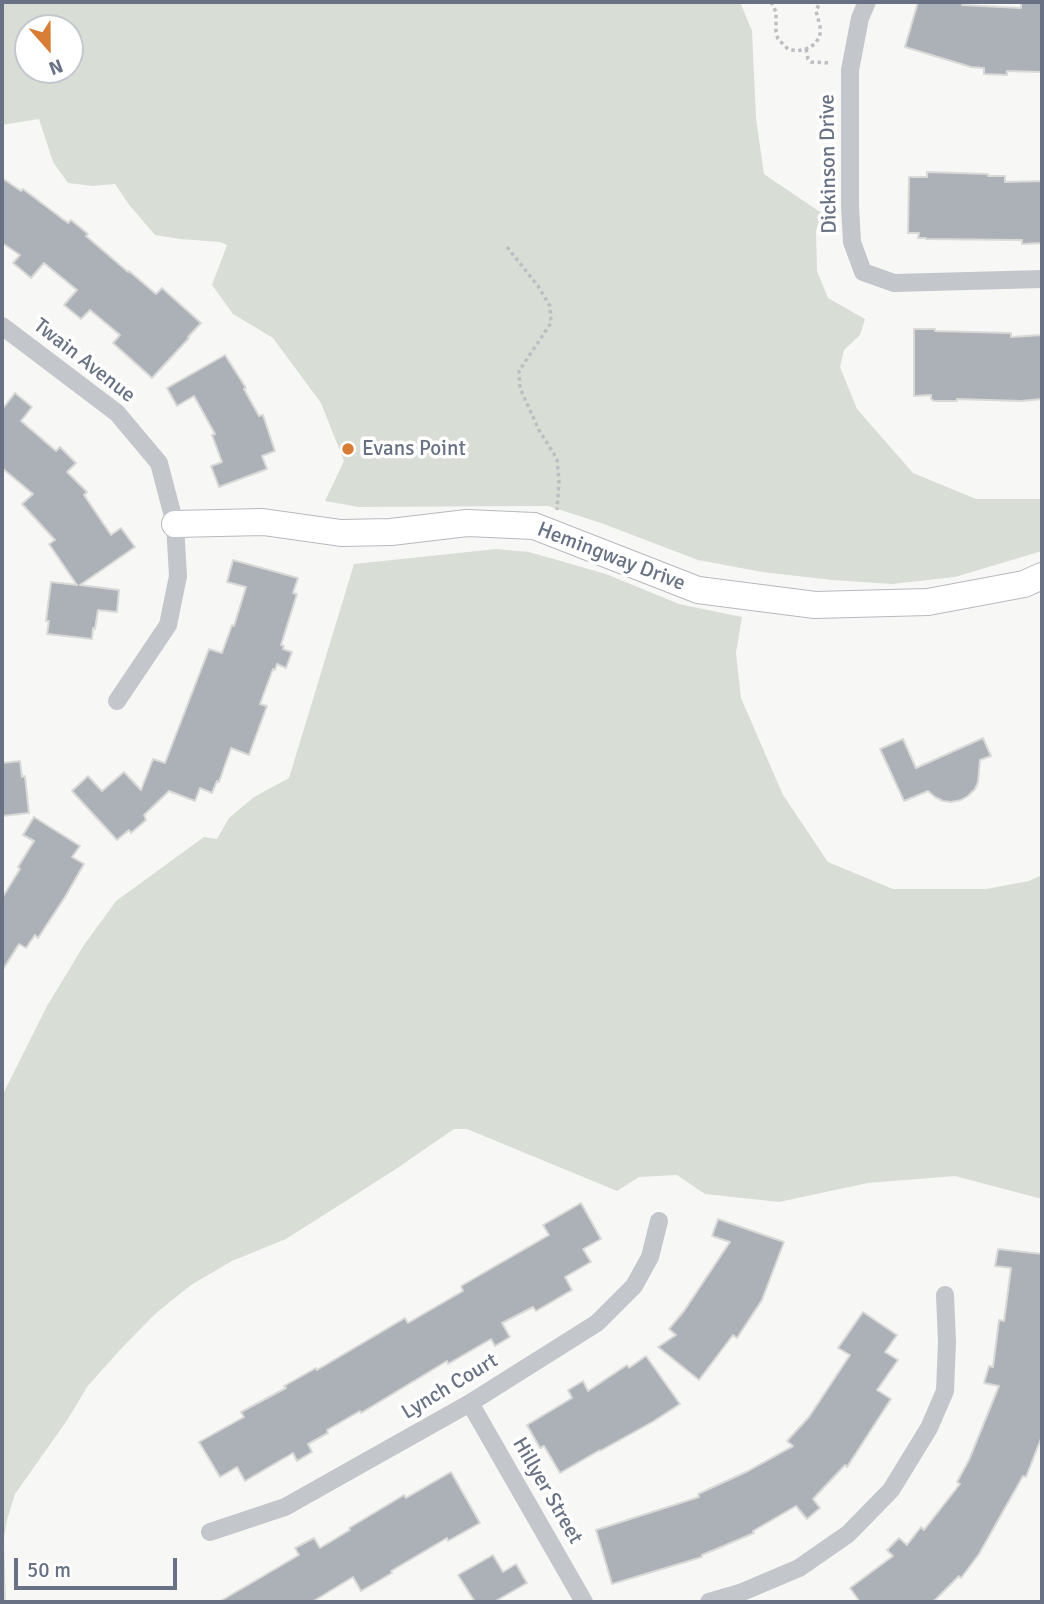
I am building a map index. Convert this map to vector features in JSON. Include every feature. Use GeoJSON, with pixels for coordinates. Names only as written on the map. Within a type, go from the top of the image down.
{"type":"FeatureCollection","features":[{"type":"Feature","properties":{"kind":"street","name":"Dickinson Drive"},"geometry":{"type":"LineString","coordinates":[[867,2],[860,18],[850,70],[852,242],[863,272],[894,283],[1042,279]]}},
{"type":"Feature","properties":{"kind":"street","name":"Twain Avenue"},"geometry":{"type":"LineString","coordinates":[[2,327],[117,413],[159,463],[176,524],[178,576],[168,625],[117,701]]}},
{"type":"Feature","properties":{"kind":"street","name":"Hemingway Drive"},"geometry":{"type":"LineString","coordinates":[[176,524],[263,522],[341,533],[391,532],[467,523],[534,526],[698,590],[815,605],[928,603],[1024,584],[1042,576]]}},
{"type":"Feature","properties":{"kind":"street","name":"Lynch Court"},"geometry":{"type":"LineString","coordinates":[[210,1532],[285,1507],[470,1403],[597,1323],[634,1286],[650,1257],[659,1220]]}},
{"type":"Feature","properties":{"kind":"street"},"geometry":{"type":"LineString","coordinates":[[709,1602],[740,1593],[799,1568],[848,1534],[891,1490],[929,1428],[945,1391],[945,1295]]}},
{"type":"Feature","properties":{"kind":"street","name":"Hillyer Street"},"geometry":{"type":"LineString","coordinates":[[470,1403],[584,1602]]}},
{"type":"Feature","properties":{"kind":"path"},"geometry":{"type":"LineString","coordinates":[[771,2],[776,12],[778,39],[788,49],[797,51],[815,44],[820,36],[816,10],[820,2]]}},
{"type":"Feature","properties":{"kind":"path"},"geometry":{"type":"LineString","coordinates":[[806,49],[811,62],[831,63]]}},
{"type":"Feature","properties":{"kind":"path"},"geometry":{"type":"LineString","coordinates":[[506,247],[538,286],[550,306],[551,323],[519,371],[520,388],[539,430],[557,458],[557,512]]}},
{"type":"Feature","properties":{"kind":"shaded area"},"geometry":{"type":"Polygon","coordinates":[[[2,2],[740,2],[752,31],[756,118],[764,174],[823,214],[816,230],[817,271],[828,298],[865,319],[860,335],[844,350],[840,367],[857,409],[913,473],[976,499],[1042,499],[1042,551],[955,577],[892,584],[832,580],[762,572],[698,560],[548,506],[359,507],[325,501],[344,461],[321,403],[273,338],[233,314],[212,285],[227,245],[155,235],[115,184],[93,186],[68,183],[53,162],[39,119],[2,125],[2,2]]]}},
{"type":"Feature","properties":{"kind":"shaded area"},"geometry":{"type":"Polygon","coordinates":[[[496,549],[529,552],[606,574],[679,604],[742,617],[736,653],[741,698],[783,795],[828,862],[893,889],[986,889],[1029,881],[1042,875],[1042,1199],[955,1176],[868,1183],[779,1202],[705,1194],[677,1175],[639,1177],[617,1191],[467,1129],[454,1129],[286,1239],[232,1261],[191,1285],[155,1314],[119,1351],[87,1387],[68,1419],[15,1494],[4,1538],[6,1602],[2,1602],[2,1096],[47,1006],[84,945],[116,901],[204,837],[217,839],[229,818],[254,797],[289,778],[354,564],[496,549]]]}},
{"type":"Feature","properties":{"kind":"building"},"geometry":{"type":"Polygon","coordinates":[[[918,2],[963,2],[962,5],[1021,8],[1021,2],[1041,3],[1042,72],[1007,71],[1007,75],[984,74],[984,68],[971,67],[905,47],[918,2]]]}},
{"type":"Feature","properties":{"kind":"building"},"geometry":{"type":"Polygon","coordinates":[[[927,172],[1005,176],[1005,182],[1042,181],[1042,243],[1022,244],[1022,240],[926,239],[918,238],[919,233],[908,233],[909,177],[927,177],[927,172]]]}},
{"type":"Feature","properties":{"kind":"building"},"geometry":{"type":"Polygon","coordinates":[[[2,178],[21,191],[23,189],[68,223],[71,220],[128,272],[156,294],[162,288],[201,323],[152,378],[113,343],[120,335],[90,310],[81,319],[64,305],[77,290],[44,263],[31,278],[13,263],[20,255],[2,243],[2,178]]]}},
{"type":"Feature","properties":{"kind":"building"},"geometry":{"type":"Polygon","coordinates":[[[914,329],[1011,333],[1011,337],[1042,335],[1042,399],[934,401],[931,395],[914,396],[914,329]]]}},
{"type":"Feature","properties":{"kind":"building"},"geometry":{"type":"Polygon","coordinates":[[[225,355],[246,388],[244,389],[259,416],[263,415],[275,451],[262,456],[267,469],[219,487],[211,466],[222,462],[212,435],[215,434],[194,396],[177,406],[167,388],[225,355]]]}},
{"type":"Feature","properties":{"kind":"building"},"geometry":{"type":"Polygon","coordinates":[[[15,393],[32,407],[21,421],[56,451],[60,447],[76,463],[67,472],[87,492],[84,495],[111,535],[121,528],[135,547],[80,585],[119,590],[117,612],[98,610],[92,639],[47,634],[51,582],[77,585],[49,544],[55,540],[22,504],[33,494],[2,468],[2,406],[4,407],[15,393]]]}},
{"type":"Feature","properties":{"kind":"building"},"geometry":{"type":"Polygon","coordinates":[[[233,560],[298,578],[293,593],[297,594],[281,645],[284,646],[283,649],[292,652],[286,668],[277,664],[275,670],[273,669],[260,704],[267,706],[249,755],[231,748],[219,782],[217,781],[212,793],[200,788],[195,801],[169,791],[144,815],[146,820],[131,833],[129,830],[117,840],[72,791],[88,776],[102,791],[124,772],[141,790],[153,759],[165,763],[209,649],[222,653],[232,625],[234,626],[246,587],[227,582],[233,560]]]}},
{"type":"Feature","properties":{"kind":"building"},"geometry":{"type":"Polygon","coordinates":[[[983,738],[991,756],[980,760],[975,789],[961,800],[951,802],[943,801],[928,791],[904,801],[880,749],[903,739],[916,768],[983,738]]]}},
{"type":"Feature","properties":{"kind":"building"},"geometry":{"type":"Polygon","coordinates":[[[20,761],[22,777],[25,776],[29,813],[2,816],[2,763],[20,761]]]}},
{"type":"Feature","properties":{"kind":"building"},"geometry":{"type":"Polygon","coordinates":[[[34,817],[80,846],[72,857],[84,864],[38,938],[35,935],[26,948],[19,944],[2,971],[2,898],[34,841],[23,835],[34,817]]]}},
{"type":"Feature","properties":{"kind":"building"},"geometry":{"type":"Polygon","coordinates":[[[581,1203],[601,1239],[583,1249],[591,1262],[565,1277],[572,1290],[536,1311],[533,1307],[502,1323],[510,1337],[495,1346],[491,1339],[448,1364],[447,1361],[361,1413],[360,1411],[327,1430],[328,1433],[308,1444],[312,1452],[297,1461],[293,1453],[245,1481],[237,1467],[220,1477],[199,1442],[244,1417],[241,1412],[286,1388],[284,1386],[316,1368],[317,1370],[405,1318],[408,1323],[463,1291],[461,1286],[549,1235],[543,1225],[581,1203]]]}},
{"type":"Feature","properties":{"kind":"building"},"geometry":{"type":"Polygon","coordinates":[[[718,1219],[784,1242],[762,1300],[737,1338],[733,1335],[699,1380],[658,1347],[676,1335],[669,1329],[730,1242],[712,1236],[718,1219]]]}},
{"type":"Feature","properties":{"kind":"building"},"geometry":{"type":"Polygon","coordinates":[[[998,1249],[1042,1254],[1042,1436],[1026,1477],[1023,1476],[979,1554],[961,1578],[959,1576],[933,1602],[860,1602],[850,1588],[893,1556],[887,1550],[899,1538],[907,1545],[921,1527],[924,1530],[960,1484],[957,1482],[969,1460],[999,1386],[984,1383],[989,1366],[993,1367],[999,1320],[1004,1321],[1011,1268],[995,1266],[998,1249]]]}},
{"type":"Feature","properties":{"kind":"building"},"geometry":{"type":"Polygon","coordinates":[[[863,1312],[897,1335],[885,1352],[898,1360],[877,1390],[891,1399],[847,1467],[845,1465],[813,1499],[820,1508],[807,1519],[796,1506],[753,1531],[754,1533],[702,1557],[612,1584],[596,1530],[699,1497],[698,1494],[793,1446],[787,1441],[809,1417],[850,1355],[838,1348],[863,1312]]]}},
{"type":"Feature","properties":{"kind":"building"},"geometry":{"type":"Polygon","coordinates":[[[646,1356],[680,1404],[560,1473],[544,1446],[540,1448],[527,1425],[572,1398],[568,1390],[583,1381],[588,1391],[627,1365],[629,1368],[646,1356]]]}},
{"type":"Feature","properties":{"kind":"building"},"geometry":{"type":"Polygon","coordinates":[[[451,1472],[480,1523],[448,1541],[447,1538],[361,1591],[353,1577],[312,1602],[219,1602],[299,1555],[295,1548],[314,1538],[320,1548],[404,1495],[406,1498],[451,1472]]]}},
{"type":"Feature","properties":{"kind":"building"},"geometry":{"type":"Polygon","coordinates":[[[493,1555],[503,1572],[516,1564],[527,1583],[494,1602],[475,1602],[458,1575],[493,1555]]]}},
{"type":"Feature","properties":{"kind":"place","name":"Evans Point"},"geometry":{"type":"Point","coordinates":[348,449]}}]}
